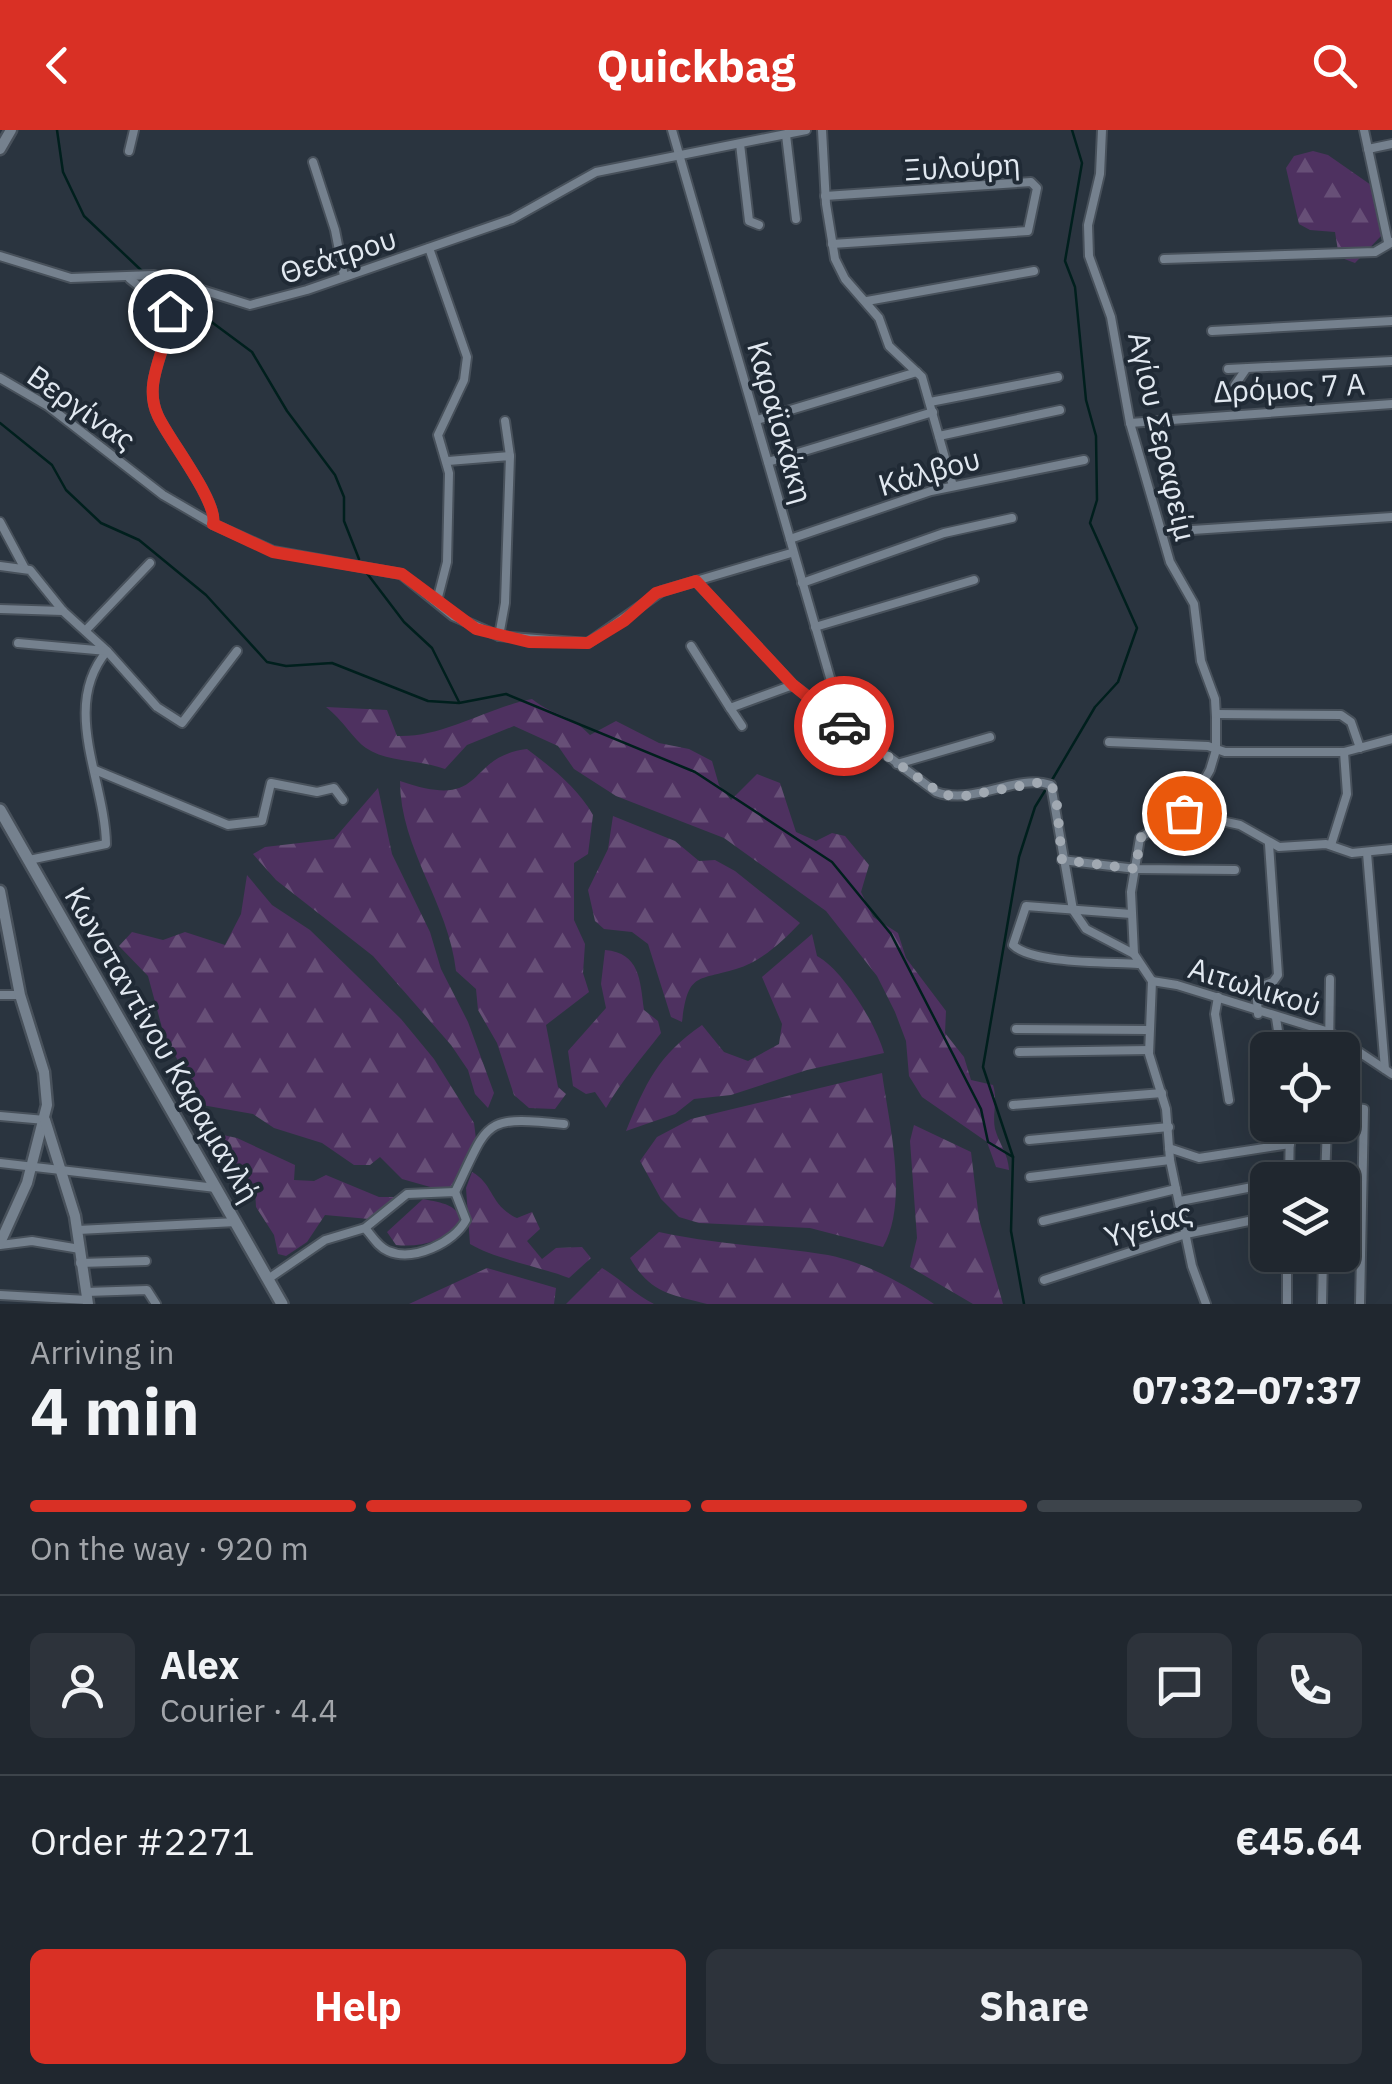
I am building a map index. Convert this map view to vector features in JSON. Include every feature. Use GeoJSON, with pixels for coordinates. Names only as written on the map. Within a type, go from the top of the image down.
{"type":"FeatureCollection","features":[{"type":"Feature","properties":{"kind":"main road","name":"Κωνσταντίνου Καραμανλή"},"geometry":{"type":"LineString","coordinates":[[1,814],[282,1304]]}},
{"type":"Feature","properties":{"kind":"street"},"geometry":{"type":"LineString","coordinates":[[0,148],[11,130]]}},
{"type":"Feature","properties":{"kind":"street"},"geometry":{"type":"LineString","coordinates":[[130,151],[134,130]]}},
{"type":"Feature","properties":{"kind":"street","name":"Καραϊσκάκη"},"geometry":{"type":"LineString","coordinates":[[672,130],[844,726]]}},
{"type":"Feature","properties":{"kind":"street","name":"Θεάτρου"},"geometry":{"type":"LineString","coordinates":[[0,256],[71,278],[173,279],[250,305],[523,214],[596,172],[806,130]]}},
{"type":"Feature","properties":{"kind":"street"},"geometry":{"type":"LineString","coordinates":[[822,130],[832,244],[845,278],[867,301],[889,346],[917,372],[930,402],[953,486]]}},
{"type":"Feature","properties":{"kind":"street","name":"Αγίου Σεραφείμ"},"geometry":{"type":"LineString","coordinates":[[1102,130],[1103,151],[1087,242],[1114,330],[1130,424],[1170,562],[1194,604],[1201,661],[1216,714],[1210,770],[1184,813],[1140,838],[1131,914],[1136,959]]}},
{"type":"Feature","properties":{"kind":"street"},"geometry":{"type":"LineString","coordinates":[[1164,258],[1375,252],[1390,242],[1364,130]]}},
{"type":"Feature","properties":{"kind":"street"},"geometry":{"type":"LineString","coordinates":[[786,135],[796,219]]}},
{"type":"Feature","properties":{"kind":"street"},"geometry":{"type":"LineString","coordinates":[[740,144],[749,221],[760,226]]}},
{"type":"Feature","properties":{"kind":"street"},"geometry":{"type":"LineString","coordinates":[[1368,148],[1392,144]]}},
{"type":"Feature","properties":{"kind":"street"},"geometry":{"type":"LineString","coordinates":[[313,162],[335,230],[344,276]]}},
{"type":"Feature","properties":{"kind":"street","name":"Ξυλούρη"},"geometry":{"type":"LineString","coordinates":[[825,196],[1031,182],[1037,188],[1028,232],[832,244]]}},
{"type":"Feature","properties":{"kind":"street"},"geometry":{"type":"LineString","coordinates":[[429,248],[467,358],[464,380],[438,436],[448,460],[447,562],[437,601]]}},
{"type":"Feature","properties":{"kind":"street"},"geometry":{"type":"LineString","coordinates":[[867,301],[1034,271]]}},
{"type":"Feature","properties":{"kind":"street"},"geometry":{"type":"LineString","coordinates":[[129,278],[170,311],[150,395],[183,464],[213,508],[213,524]]}},
{"type":"Feature","properties":{"kind":"street"},"geometry":{"type":"LineString","coordinates":[[1212,331],[1392,321]]}},
{"type":"Feature","properties":{"kind":"street"},"geometry":{"type":"LineString","coordinates":[[1228,369],[1392,362]]}},
{"type":"Feature","properties":{"kind":"street"},"geometry":{"type":"LineString","coordinates":[[1235,385],[1246,369]]}},
{"type":"Feature","properties":{"kind":"street"},"geometry":{"type":"LineString","coordinates":[[757,420],[917,372]]}},
{"type":"Feature","properties":{"kind":"street"},"geometry":{"type":"LineString","coordinates":[[930,402],[1058,377]]}},
{"type":"Feature","properties":{"kind":"street","name":"Βεργίνας"},"geometry":{"type":"LineString","coordinates":[[0,378],[48,406],[163,495],[213,524],[273,552],[402,574],[464,622],[499,636],[588,643],[624,621],[656,593],[791,553]]}},
{"type":"Feature","properties":{"kind":"street","name":"Δρόμος 7 Α"},"geometry":{"type":"LineString","coordinates":[[1130,424],[1163,418],[1392,404]]}},
{"type":"Feature","properties":{"kind":"street"},"geometry":{"type":"LineString","coordinates":[[939,436],[1060,410]]}},
{"type":"Feature","properties":{"kind":"street"},"geometry":{"type":"LineString","coordinates":[[768,462],[933,412]]}},
{"type":"Feature","properties":{"kind":"street"},"geometry":{"type":"LineString","coordinates":[[499,636],[504,618],[510,456],[506,421]]}},
{"type":"Feature","properties":{"kind":"street"},"geometry":{"type":"LineString","coordinates":[[448,460],[510,456]]}},
{"type":"Feature","properties":{"kind":"street","name":"Κάλβου"},"geometry":{"type":"LineString","coordinates":[[790,539],[953,486],[1084,460]]}},
{"type":"Feature","properties":{"kind":"street"},"geometry":{"type":"LineString","coordinates":[[1162,532],[1392,516]]}},
{"type":"Feature","properties":{"kind":"street"},"geometry":{"type":"LineString","coordinates":[[802,583],[944,533],[1012,518]]}},
{"type":"Feature","properties":{"kind":"street"},"geometry":{"type":"LineString","coordinates":[[0,522],[24,567],[63,611],[106,650],[157,707],[182,724],[237,650]]}},
{"type":"Feature","properties":{"kind":"street"},"geometry":{"type":"LineString","coordinates":[[86,630],[150,563]]}},
{"type":"Feature","properties":{"kind":"street"},"geometry":{"type":"LineString","coordinates":[[0,566],[24,567]]}},
{"type":"Feature","properties":{"kind":"street"},"geometry":{"type":"LineString","coordinates":[[816,627],[974,580]]}},
{"type":"Feature","properties":{"kind":"street"},"geometry":{"type":"LineString","coordinates":[[696,581],[793,685],[897,764],[949,796],[1049,784],[1056,795],[1062,860],[1073,910],[1086,929],[1136,959],[1152,982],[1149,1050],[1169,1127],[1170,1160],[1186,1234],[1206,1304]]}},
{"type":"Feature","properties":{"kind":"street"},"geometry":{"type":"LineString","coordinates":[[0,608],[63,611]]}},
{"type":"Feature","properties":{"kind":"street"},"geometry":{"type":"LineString","coordinates":[[18,643],[106,650]]}},
{"type":"Feature","properties":{"kind":"street"},"geometry":{"type":"LineString","coordinates":[[691,646],[742,726]]}},
{"type":"Feature","properties":{"kind":"street"},"geometry":{"type":"LineString","coordinates":[[29,860],[106,844],[83,704],[89,680],[106,650]]}},
{"type":"Feature","properties":{"kind":"street"},"geometry":{"type":"LineString","coordinates":[[730,708],[793,685]]}},
{"type":"Feature","properties":{"kind":"street"},"geometry":{"type":"LineString","coordinates":[[1216,714],[1341,715],[1351,722],[1360,748]]}},
{"type":"Feature","properties":{"kind":"street"},"geometry":{"type":"LineString","coordinates":[[897,764],[990,737]]}},
{"type":"Feature","properties":{"kind":"street"},"geometry":{"type":"LineString","coordinates":[[1109,742],[1344,752],[1392,739]]}},
{"type":"Feature","properties":{"kind":"street"},"geometry":{"type":"LineString","coordinates":[[1330,845],[1348,794],[1344,752]]}},
{"type":"Feature","properties":{"kind":"street"},"geometry":{"type":"LineString","coordinates":[[95,770],[236,827],[262,821],[271,783],[317,792],[334,788],[344,800]]}},
{"type":"Feature","properties":{"kind":"street"},"geometry":{"type":"LineString","coordinates":[[1184,813],[1240,825],[1269,844],[1330,845],[1352,854],[1392,850]]}},
{"type":"Feature","properties":{"kind":"street"},"geometry":{"type":"LineString","coordinates":[[1258,1014],[1256,988],[1273,982],[1278,975],[1269,844]]}},
{"type":"Feature","properties":{"kind":"street"},"geometry":{"type":"LineString","coordinates":[[1367,852],[1388,1071]]}},
{"type":"Feature","properties":{"kind":"street"},"geometry":{"type":"LineString","coordinates":[[1062,860],[1136,869],[1235,870]]}},
{"type":"Feature","properties":{"kind":"street"},"geometry":{"type":"LineString","coordinates":[[0,892],[5,941],[44,1072],[45,1120],[78,1230],[87,1298]]}},
{"type":"Feature","properties":{"kind":"street"},"geometry":{"type":"LineString","coordinates":[[1131,914],[1024,906],[1013,943],[1020,951],[1068,960],[1136,959]]}},
{"type":"Feature","properties":{"kind":"street"},"geometry":{"type":"LineString","coordinates":[[1329,1032],[1330,979]]}},
{"type":"Feature","properties":{"kind":"street","name":"Αιτωλικού"},"geometry":{"type":"LineString","coordinates":[[1152,982],[1218,997],[1258,1014],[1329,1032]]}},
{"type":"Feature","properties":{"kind":"street"},"geometry":{"type":"LineString","coordinates":[[0,996],[20,995]]}},
{"type":"Feature","properties":{"kind":"street"},"geometry":{"type":"LineString","coordinates":[[1218,997],[1215,1014],[1230,1100]]}},
{"type":"Feature","properties":{"kind":"street"},"geometry":{"type":"LineString","coordinates":[[1276,1018],[1278,1032]]}},
{"type":"Feature","properties":{"kind":"street"},"geometry":{"type":"LineString","coordinates":[[1016,1029],[1148,1030]]}},
{"type":"Feature","properties":{"kind":"street"},"geometry":{"type":"LineString","coordinates":[[1019,1052],[1149,1050]]}},
{"type":"Feature","properties":{"kind":"street","name":"Αιτωλικού"},"geometry":{"type":"LineString","coordinates":[[1360,1052],[1388,1071]]}},
{"type":"Feature","properties":{"kind":"street"},"geometry":{"type":"LineString","coordinates":[[1014,1105],[1162,1093]]}},
{"type":"Feature","properties":{"kind":"street"},"geometry":{"type":"LineString","coordinates":[[1360,1108],[1364,1109],[1360,1304]]}},
{"type":"Feature","properties":{"kind":"street"},"geometry":{"type":"LineString","coordinates":[[0,1116],[45,1120]]}},
{"type":"Feature","properties":{"kind":"street"},"geometry":{"type":"LineString","coordinates":[[364,1228],[383,1249],[399,1255],[423,1251],[460,1232],[466,1220],[454,1192],[484,1132],[495,1122],[516,1119],[564,1124]]}},
{"type":"Feature","properties":{"kind":"street"},"geometry":{"type":"LineString","coordinates":[[45,1120],[32,1166],[0,1244],[32,1241],[80,1249]]}},
{"type":"Feature","properties":{"kind":"street"},"geometry":{"type":"LineString","coordinates":[[1029,1140],[1169,1127]]}},
{"type":"Feature","properties":{"kind":"street"},"geometry":{"type":"LineString","coordinates":[[1169,1148],[1199,1158],[1290,1144],[1290,1162]]}},
{"type":"Feature","properties":{"kind":"street"},"geometry":{"type":"LineString","coordinates":[[1030,1176],[1170,1160]]}},
{"type":"Feature","properties":{"kind":"street"},"geometry":{"type":"LineString","coordinates":[[0,1163],[216,1188]]}},
{"type":"Feature","properties":{"kind":"street"},"geometry":{"type":"LineString","coordinates":[[1180,1201],[1250,1187]]}},
{"type":"Feature","properties":{"kind":"street"},"geometry":{"type":"LineString","coordinates":[[1043,1221],[1176,1189]]}},
{"type":"Feature","properties":{"kind":"street"},"geometry":{"type":"LineString","coordinates":[[268,1279],[324,1240],[364,1228],[407,1194],[454,1192]]}},
{"type":"Feature","properties":{"kind":"street","name":"Υγείας"},"geometry":{"type":"LineString","coordinates":[[1044,1280],[1186,1234],[1250,1220]]}},
{"type":"Feature","properties":{"kind":"street"},"geometry":{"type":"LineString","coordinates":[[78,1230],[236,1222]]}},
{"type":"Feature","properties":{"kind":"street"},"geometry":{"type":"LineString","coordinates":[[80,1263],[146,1261]]}},
{"type":"Feature","properties":{"kind":"street"},"geometry":{"type":"LineString","coordinates":[[1286,1272],[1287,1304]]}},
{"type":"Feature","properties":{"kind":"street"},"geometry":{"type":"LineString","coordinates":[[1322,1304],[1323,1272]]}},
{"type":"Feature","properties":{"kind":"street"},"geometry":{"type":"LineString","coordinates":[[0,1295],[87,1298],[146,1290],[156,1304]]}},
{"type":"Feature","properties":{"kind":"green space"},"geometry":{"type":"Polygon","coordinates":[[[1313,151],[1328,155],[1371,185],[1382,235],[1355,263],[1339,257],[1335,232],[1310,230],[1299,224],[1286,168],[1294,156],[1313,151]]]}},
{"type":"Feature","properties":{"kind":"green space"},"geometry":{"type":"Polygon","coordinates":[[[532,699],[590,735],[616,721],[659,743],[689,749],[712,761],[719,785],[731,800],[757,774],[780,783],[796,832],[816,841],[832,833],[845,836],[869,865],[861,892],[873,917],[898,933],[906,958],[946,1011],[945,1033],[964,1057],[971,1080],[993,1085],[995,1129],[1009,1170],[996,1167],[987,1142],[922,1097],[909,1076],[906,1041],[877,976],[826,911],[724,838],[616,796],[574,769],[558,746],[514,726],[467,745],[445,769],[374,753],[326,707],[387,710],[397,736],[448,728],[532,699]]]}},
{"type":"Feature","properties":{"kind":"green space"},"geometry":{"type":"Polygon","coordinates":[[[527,749],[572,787],[593,815],[588,854],[574,863],[574,920],[585,944],[583,973],[589,992],[546,1025],[558,1087],[566,1094],[555,1109],[529,1108],[514,1095],[497,1043],[478,1010],[476,989],[456,971],[452,946],[408,830],[400,781],[428,789],[462,787],[493,762],[527,749]]]}},
{"type":"Feature","properties":{"kind":"green space"},"geometry":{"type":"Polygon","coordinates":[[[378,788],[392,854],[430,932],[441,969],[468,1022],[494,1093],[488,1108],[475,1094],[468,1070],[451,1045],[373,956],[276,880],[253,854],[265,847],[334,839],[378,788]]]}},
{"type":"Feature","properties":{"kind":"green space"},"geometry":{"type":"Polygon","coordinates":[[[613,816],[675,841],[699,861],[715,860],[735,871],[800,923],[754,961],[703,978],[691,986],[682,1022],[671,1017],[648,944],[632,932],[604,929],[595,921],[588,890],[608,849],[613,816]]]}},
{"type":"Feature","properties":{"kind":"green space"},"geometry":{"type":"Polygon","coordinates":[[[247,875],[272,905],[310,930],[401,1019],[434,1059],[474,1123],[476,1139],[448,1192],[402,1179],[380,1157],[370,1165],[354,1165],[322,1143],[274,1128],[253,1114],[202,1105],[164,1035],[148,976],[119,946],[132,932],[163,940],[185,932],[225,945],[241,914],[247,875]]]}},
{"type":"Feature","properties":{"kind":"green space"},"geometry":{"type":"Polygon","coordinates":[[[812,934],[817,956],[837,973],[857,999],[884,1053],[807,1070],[731,1095],[694,1099],[675,1114],[626,1131],[663,1060],[702,1025],[724,1052],[748,1061],[779,1044],[782,1024],[762,977],[812,934]]]}},
{"type":"Feature","properties":{"kind":"green space"},"geometry":{"type":"Polygon","coordinates":[[[605,950],[617,952],[632,962],[644,1010],[658,1021],[661,1033],[606,1108],[595,1092],[586,1094],[573,1086],[568,1051],[606,1008],[601,984],[605,950]]]}},
{"type":"Feature","properties":{"kind":"green space"},"geometry":{"type":"Polygon","coordinates":[[[882,1073],[896,1185],[891,1228],[883,1247],[810,1228],[699,1223],[679,1217],[661,1199],[640,1161],[657,1137],[691,1119],[882,1073]]]}},
{"type":"Feature","properties":{"kind":"green space"},"geometry":{"type":"Polygon","coordinates":[[[914,1125],[971,1152],[979,1219],[1003,1304],[973,1304],[910,1267],[917,1238],[910,1141],[914,1125]]]}},
{"type":"Feature","properties":{"kind":"green space"},"geometry":{"type":"Polygon","coordinates":[[[209,1132],[237,1138],[295,1165],[294,1180],[314,1181],[326,1175],[379,1197],[395,1197],[369,1219],[325,1215],[307,1242],[286,1256],[278,1254],[274,1235],[256,1207],[255,1189],[209,1132]]]}},
{"type":"Feature","properties":{"kind":"green space"},"geometry":{"type":"Polygon","coordinates":[[[472,1172],[508,1213],[517,1218],[532,1212],[540,1229],[527,1241],[542,1259],[556,1248],[582,1247],[591,1258],[569,1278],[470,1244],[466,1188],[472,1172]]]}},
{"type":"Feature","properties":{"kind":"green space"},"geometry":{"type":"Polygon","coordinates":[[[423,1199],[453,1208],[464,1224],[432,1242],[396,1245],[387,1232],[423,1199]]]}},
{"type":"Feature","properties":{"kind":"green space"},"geometry":{"type":"Polygon","coordinates":[[[659,1232],[835,1257],[880,1273],[934,1304],[707,1304],[682,1298],[654,1286],[630,1258],[659,1232]]]}},
{"type":"Feature","properties":{"kind":"green space"},"geometry":{"type":"Polygon","coordinates":[[[487,1268],[556,1288],[554,1304],[409,1304],[487,1268]]]}},
{"type":"Feature","properties":{"kind":"green space"},"geometry":{"type":"Polygon","coordinates":[[[602,1268],[640,1296],[654,1304],[566,1304],[602,1268]]]}},
{"type":"Feature","properties":{"kind":"waterway"},"geometry":{"type":"LineString","coordinates":[[57,130],[63,172],[84,216],[142,271]]}},
{"type":"Feature","properties":{"kind":"waterway"},"geometry":{"type":"LineString","coordinates":[[1052,780],[1095,707],[1118,682],[1137,628],[1090,523],[1097,500],[1096,436],[1086,400],[1075,287],[1065,261],[1082,163],[1072,130]]}},
{"type":"Feature","properties":{"kind":"waterway"},"geometry":{"type":"LineString","coordinates":[[155,280],[252,352],[287,411],[335,475],[344,497],[344,521],[359,559]]}},
{"type":"Feature","properties":{"kind":"waterway"},"geometry":{"type":"LineString","coordinates":[[0,423],[52,465],[66,490],[101,523],[139,540],[206,595],[267,662],[286,666],[332,663],[428,701],[459,703],[506,694],[695,772],[832,862],[891,934],[981,1109],[988,1142],[1013,1157]]}},
{"type":"Feature","properties":{"kind":"waterway"},"geometry":{"type":"LineString","coordinates":[[366,572],[404,622],[432,648],[459,702]]}},
{"type":"Feature","properties":{"kind":"waterway"},"geometry":{"type":"LineString","coordinates":[[1024,1304],[1011,1231],[1013,1157],[983,1067],[1019,857],[1035,807],[1046,789]]}},
{"type":"Feature","properties":{"kind":"way so far"},"geometry":{"type":"LineString","coordinates":[[844,726],[943,795],[965,796],[1042,782],[1051,785],[1056,795],[1062,860],[1136,869],[1140,838],[1184,813]]}},
{"type":"Feature","properties":{"kind":"route"},"geometry":{"type":"LineString","coordinates":[[170,311],[150,395],[183,464],[213,508],[213,524],[273,552],[402,574],[453,616],[476,629],[529,642],[588,643],[624,621],[656,593],[696,581],[793,685],[844,726]]}}]}
